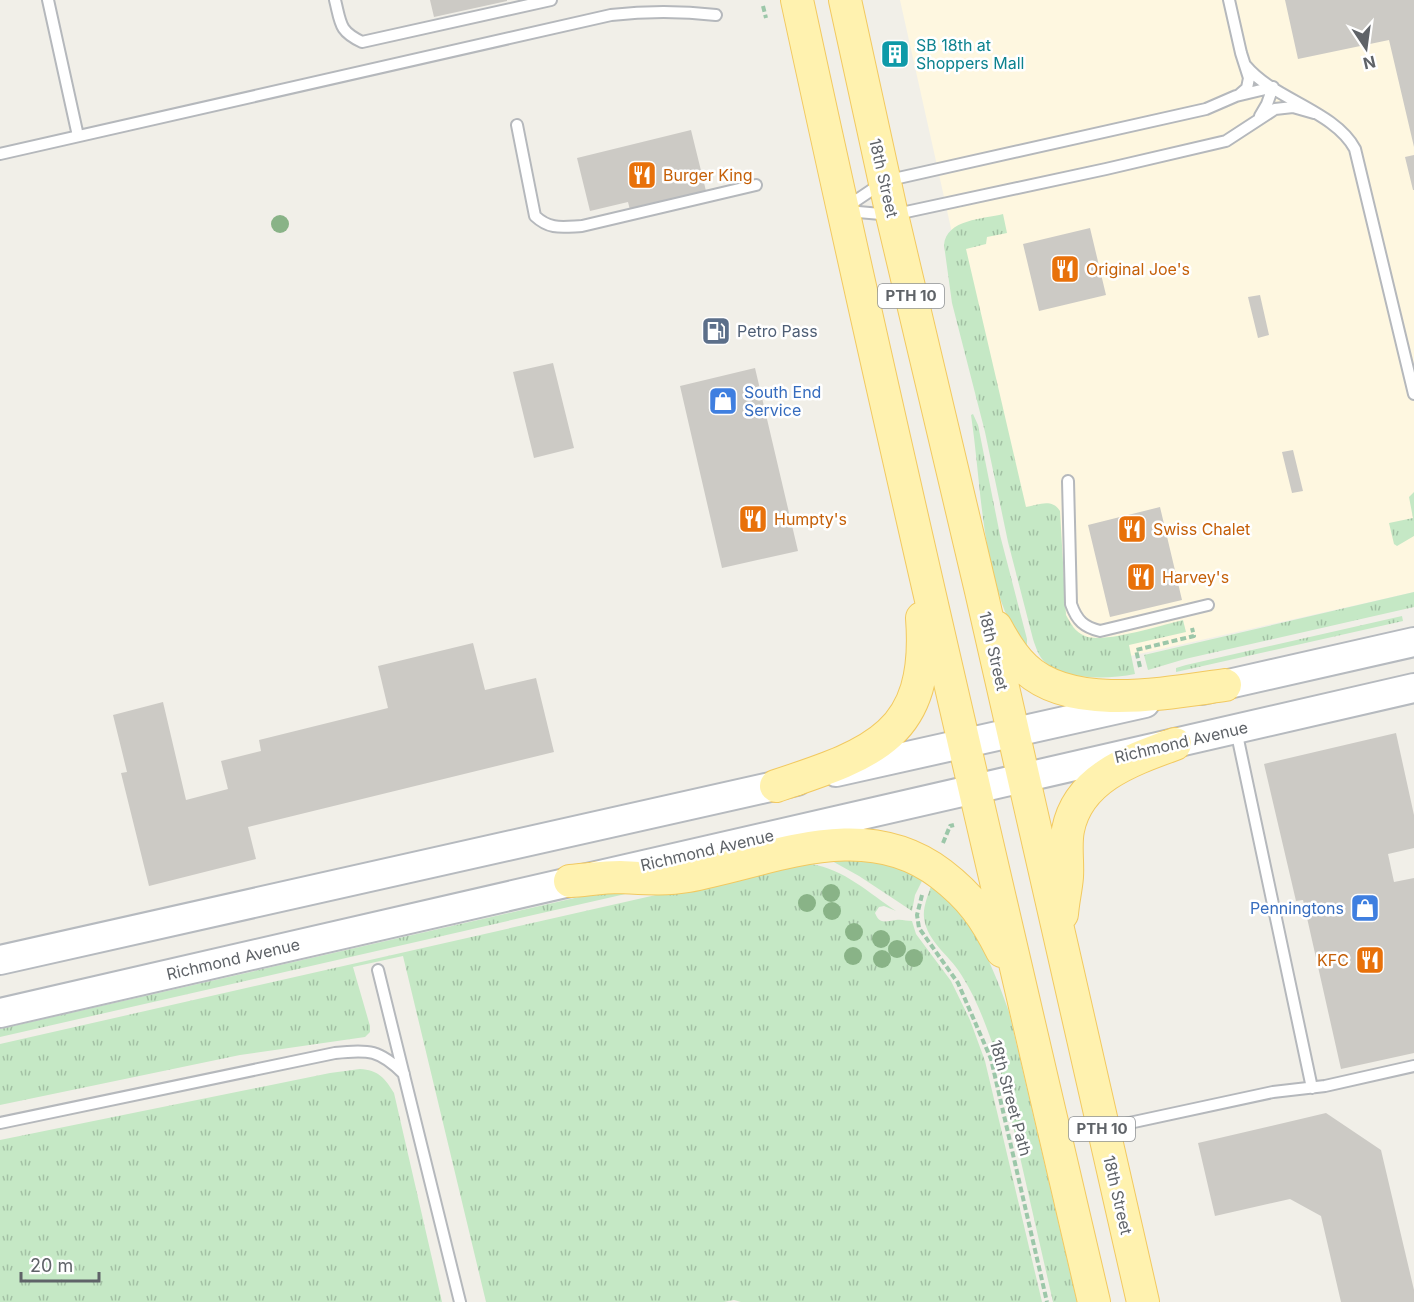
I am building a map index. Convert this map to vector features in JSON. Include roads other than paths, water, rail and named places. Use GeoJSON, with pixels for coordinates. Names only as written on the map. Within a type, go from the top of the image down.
{"type":"FeatureCollection","features":[{"type":"Feature","properties":{"kind":"main road","name":"PTH 10"},"geometry":{"type":"LineString","coordinates":[[797,0],[842,210],[1094,1302]]}},
{"type":"Feature","properties":{"kind":"main road","name":"18th Street"},"geometry":{"type":"LineString","coordinates":[[845,0],[892,215],[981,591],[1143,1302]]}},
{"type":"Feature","properties":{"kind":"main road"},"geometry":{"type":"LineString","coordinates":[[776,786],[839,765],[871,748],[889,735],[903,719],[911,705],[923,655],[914,521]]}},
{"type":"Feature","properties":{"kind":"main road"},"geometry":{"type":"LineString","coordinates":[[981,591],[991,618],[1013,655],[1026,670],[1050,685],[1078,693],[1116,695],[1164,693],[1225,686]]}},
{"type":"Feature","properties":{"kind":"main road"},"geometry":{"type":"LineString","coordinates":[[0,960],[1414,642]]}},
{"type":"Feature","properties":{"kind":"main road","name":"Richmond Avenue"},"geometry":{"type":"LineString","coordinates":[[0,1013],[1414,688]]}},
{"type":"Feature","properties":{"kind":"main road"},"geometry":{"type":"LineString","coordinates":[[1063,956],[1062,915],[1067,837],[1076,808],[1089,788],[1100,778],[1137,759],[1175,744]]}},
{"type":"Feature","properties":{"kind":"main road"},"geometry":{"type":"LineString","coordinates":[[570,881],[619,877],[670,878],[816,847],[843,844],[868,844],[894,849],[915,857],[933,868],[968,896],[979,910],[1000,948],[1025,1004]]}},
{"type":"Feature","properties":{"kind":"lane"},"geometry":{"type":"LineString","coordinates":[[48,0],[78,136]]}},
{"type":"Feature","properties":{"kind":"lane"},"geometry":{"type":"LineString","coordinates":[[335,0],[340,24],[347,35],[362,42],[551,0]]}},
{"type":"Feature","properties":{"kind":"lane"},"geometry":{"type":"LineString","coordinates":[[842,210],[885,181],[1206,110],[1236,96],[1245,91],[1249,85],[1229,0]]}},
{"type":"Feature","properties":{"kind":"lane"},"geometry":{"type":"LineString","coordinates":[[0,154],[611,15],[640,12],[691,12],[716,15]]}},
{"type":"Feature","properties":{"kind":"lane"},"geometry":{"type":"LineString","coordinates":[[1246,66],[1256,76],[1347,137],[1355,149],[1414,394]]}},
{"type":"Feature","properties":{"kind":"lane"},"geometry":{"type":"LineString","coordinates":[[1236,96],[1273,87]]}},
{"type":"Feature","properties":{"kind":"lane"},"geometry":{"type":"LineString","coordinates":[[1256,121],[1267,104],[1273,87]]}},
{"type":"Feature","properties":{"kind":"lane"},"geometry":{"type":"LineString","coordinates":[[842,210],[892,215],[1226,141],[1269,111],[1283,107],[1303,109],[1314,113]]}},
{"type":"Feature","properties":{"kind":"lane"},"geometry":{"type":"LineString","coordinates":[[516,125],[535,216],[545,225],[582,226],[756,185]]}},
{"type":"Feature","properties":{"kind":"lane"},"geometry":{"type":"LineString","coordinates":[[1068,481],[1071,604],[1076,618],[1086,627],[1100,631],[1208,605]]}},
{"type":"Feature","properties":{"kind":"lane"},"geometry":{"type":"LineString","coordinates":[[1236,729],[1312,1088]]}},
{"type":"Feature","properties":{"kind":"lane"},"geometry":{"type":"LineString","coordinates":[[378,970],[460,1302]]}},
{"type":"Feature","properties":{"kind":"lane"},"geometry":{"type":"LineString","coordinates":[[0,1123],[335,1053],[362,1050],[388,1058],[404,1074]]}},
{"type":"Feature","properties":{"kind":"lane"},"geometry":{"type":"LineString","coordinates":[[1102,1129],[1273,1092],[1312,1088],[1414,1066]]}},
{"type":"Feature","properties":{"kind":"place","name":"SB 18th at Shoppers Mall"},"geometry":{"type":"Point","coordinates":[895,54]}},
{"type":"Feature","properties":{"kind":"place","name":"Burger King"},"geometry":{"type":"Point","coordinates":[642,175]}},
{"type":"Feature","properties":{"kind":"place","name":"Original Joe's"},"geometry":{"type":"Point","coordinates":[1065,269]}},
{"type":"Feature","properties":{"kind":"place","name":"Petro Pass"},"geometry":{"type":"Point","coordinates":[716,331]}},
{"type":"Feature","properties":{"kind":"place","name":"South End Service"},"geometry":{"type":"Point","coordinates":[723,401]}},
{"type":"Feature","properties":{"kind":"place","name":"Humpty's"},"geometry":{"type":"Point","coordinates":[753,519]}},
{"type":"Feature","properties":{"kind":"place","name":"Swiss Chalet"},"geometry":{"type":"Point","coordinates":[1132,529]}},
{"type":"Feature","properties":{"kind":"place","name":"Harvey's"},"geometry":{"type":"Point","coordinates":[1141,577]}},
{"type":"Feature","properties":{"kind":"place","name":"Penningtons"},"geometry":{"type":"Point","coordinates":[1365,908]}},
{"type":"Feature","properties":{"kind":"place","name":"KFC"},"geometry":{"type":"Point","coordinates":[1370,960]}}]}
